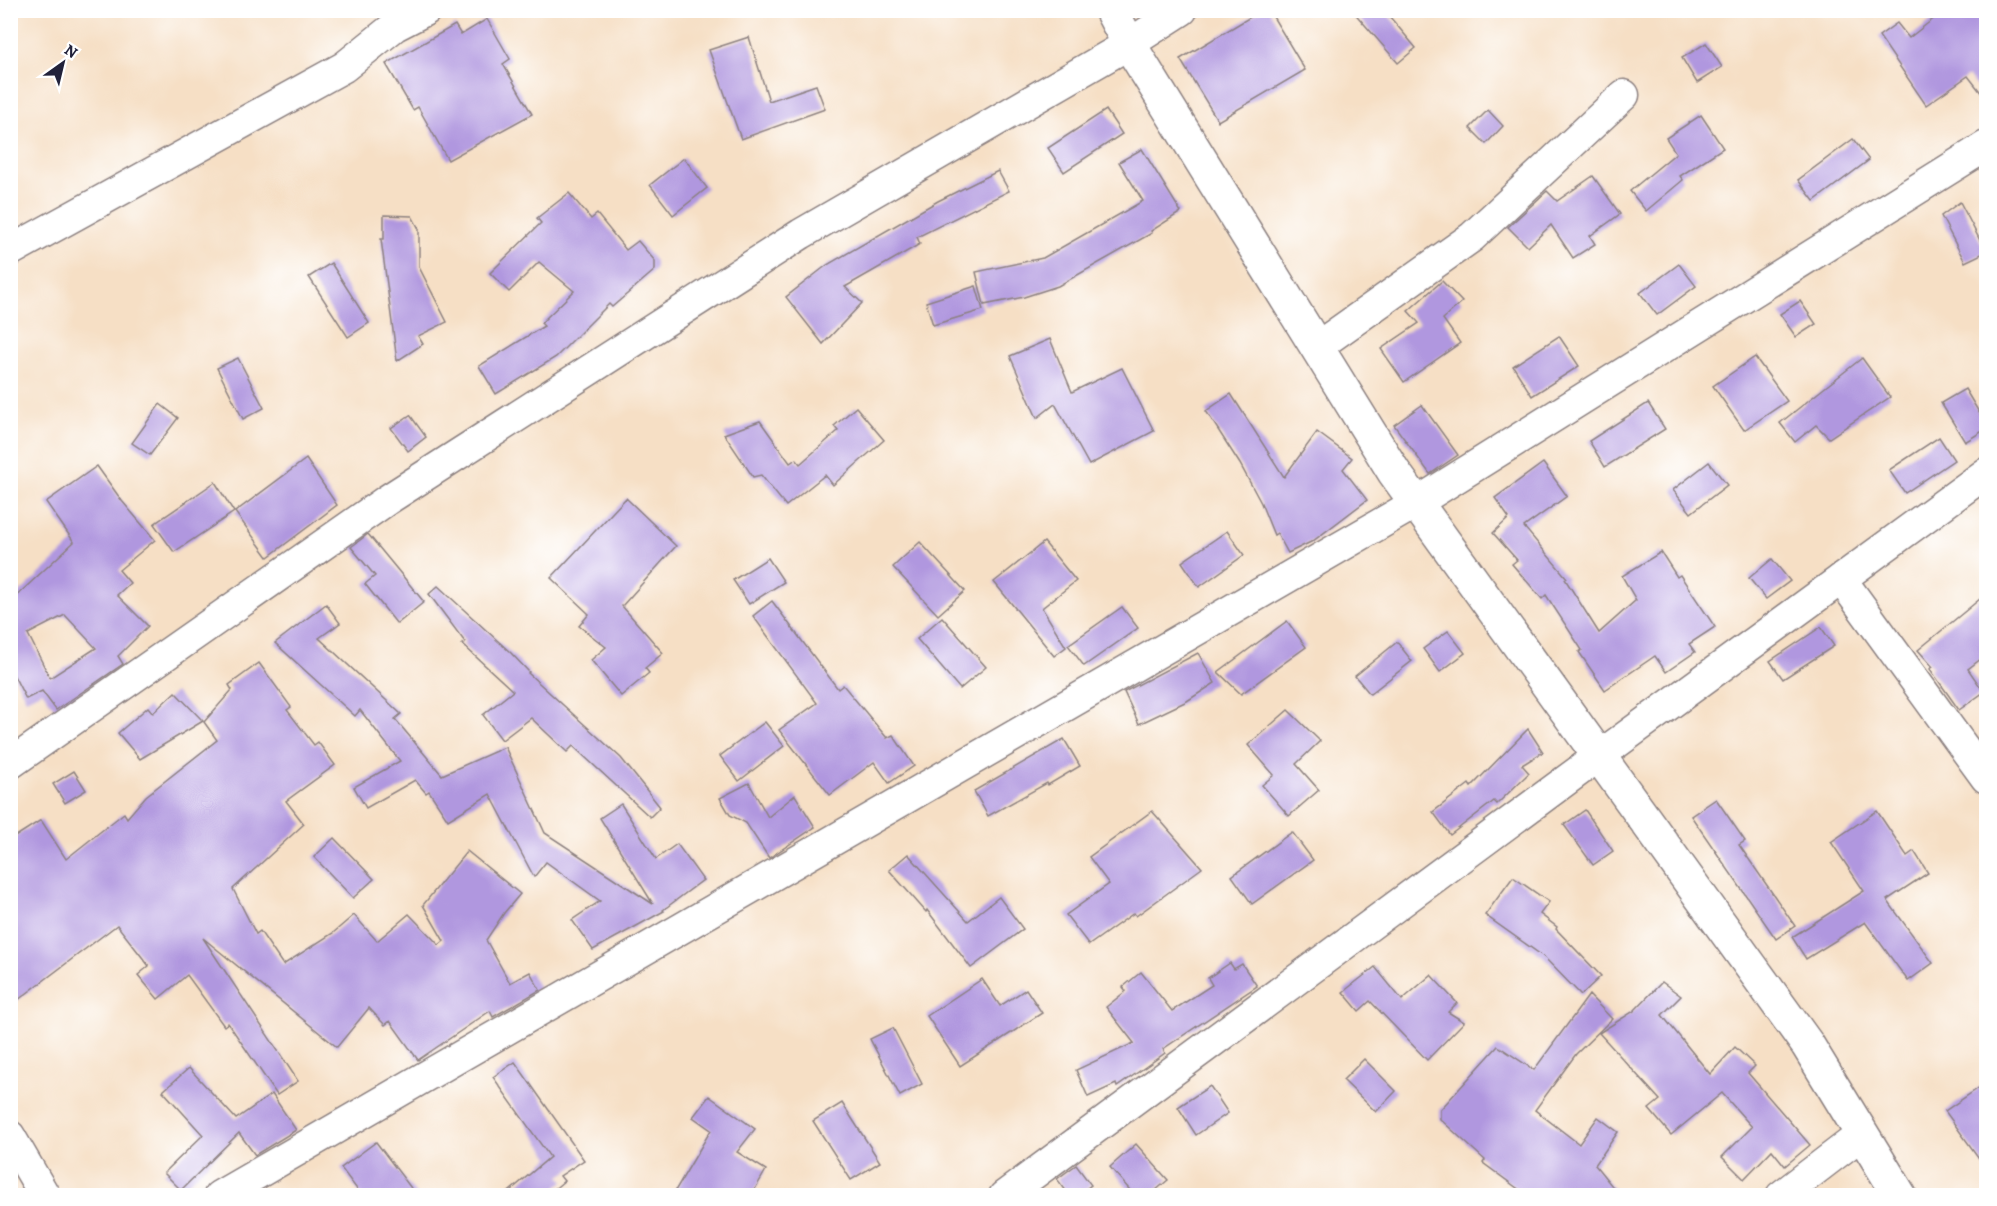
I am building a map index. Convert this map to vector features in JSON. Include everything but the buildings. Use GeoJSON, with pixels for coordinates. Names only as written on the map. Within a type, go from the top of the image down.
{"type":"FeatureCollection","features":[{"type":"Feature","properties":{"kind":"street"},"geometry":{"type":"LineString","coordinates":[[10,251],[344,67],[395,26],[426,10]]}},
{"type":"Feature","properties":{"kind":"street"},"geometry":{"type":"LineString","coordinates":[[1111,10],[1129,44],[1394,472],[1807,1044],[1900,1196]]}},
{"type":"Feature","properties":{"kind":"street"},"geometry":{"type":"LineString","coordinates":[[10,764],[387,500],[801,234],[1129,44],[1182,10]]}},
{"type":"Feature","properties":{"kind":"street"},"geometry":{"type":"LineString","coordinates":[[1317,347],[1472,237],[1624,95]]}},
{"type":"Feature","properties":{"kind":"street"},"geometry":{"type":"LineString","coordinates":[[219,1196],[1416,503],[1986,146]]}},
{"type":"Feature","properties":{"kind":"street"},"geometry":{"type":"LineString","coordinates":[[1004,1196],[1986,472]]}},
{"type":"Feature","properties":{"kind":"street"},"geometry":{"type":"LineString","coordinates":[[1841,579],[1986,778]]}},
{"type":"Feature","properties":{"kind":"street"},"geometry":{"type":"LineString","coordinates":[[1781,1196],[1862,1134]]}},
{"type":"Feature","properties":{"kind":"street"},"geometry":{"type":"LineString","coordinates":[[10,1136],[45,1196]]}}]}
